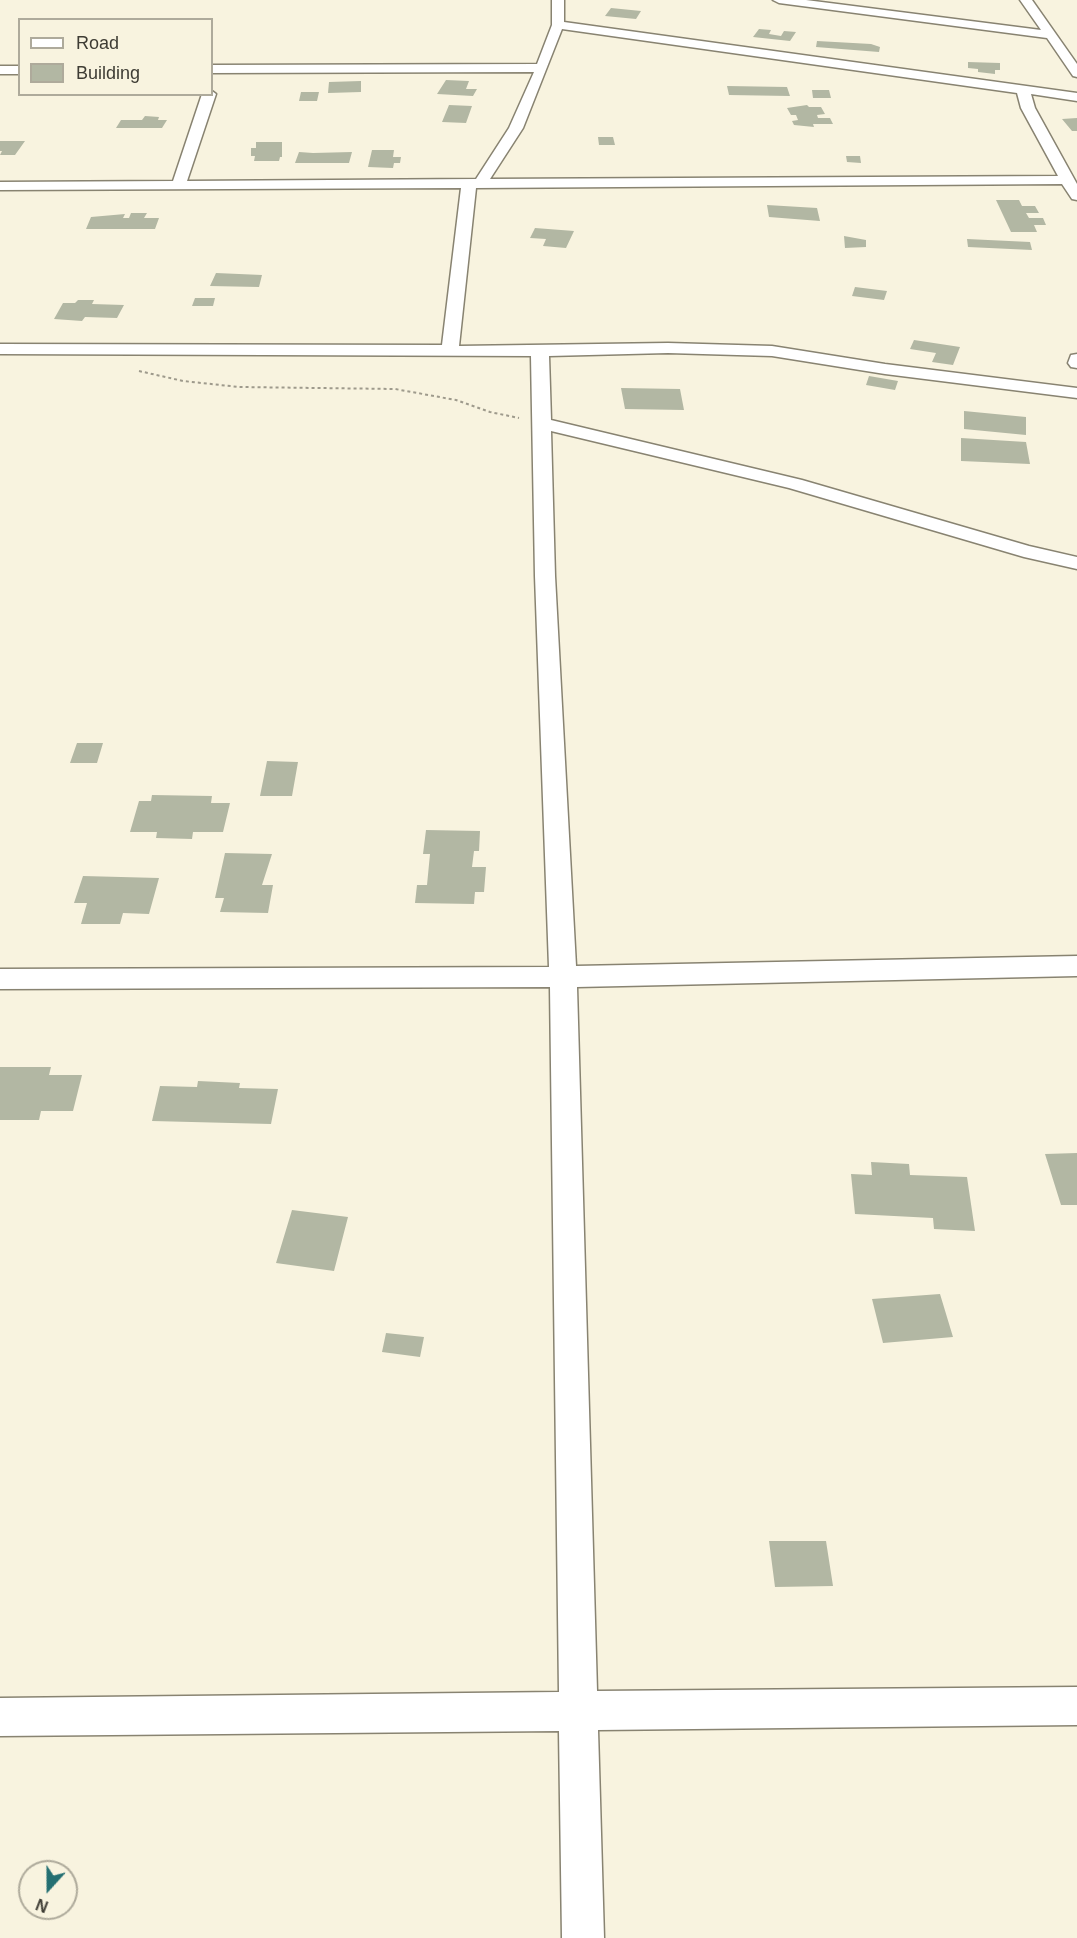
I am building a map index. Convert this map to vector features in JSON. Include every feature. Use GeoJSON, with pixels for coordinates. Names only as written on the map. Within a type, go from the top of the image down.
{"type":"FeatureCollection","features":[{"type":"Feature","properties":{"kind":"street"},"geometry":{"type":"LineString","coordinates":[[450,349],[476,183],[483,177],[516,128],[558,25],[558,0]]}},
{"type":"Feature","properties":{"kind":"street"},"geometry":{"type":"LineString","coordinates":[[779,0],[1049,35]]}},
{"type":"Feature","properties":{"kind":"street"},"geometry":{"type":"LineString","coordinates":[[1026,0],[1077,73]]}},
{"type":"Feature","properties":{"kind":"street"},"geometry":{"type":"LineString","coordinates":[[558,25],[1077,97]]}},
{"type":"Feature","properties":{"kind":"street"},"geometry":{"type":"LineString","coordinates":[[214,69],[542,68]]}},
{"type":"Feature","properties":{"kind":"street"},"geometry":{"type":"LineString","coordinates":[[0,70],[18,70]]}},
{"type":"Feature","properties":{"kind":"street"},"geometry":{"type":"LineString","coordinates":[[1023,90],[1028,108],[1077,196]]}},
{"type":"Feature","properties":{"kind":"street"},"geometry":{"type":"LineString","coordinates":[[179,184],[208,96]]}},
{"type":"Feature","properties":{"kind":"street"},"geometry":{"type":"LineString","coordinates":[[0,186],[1067,180]]}},
{"type":"Feature","properties":{"kind":"street"},"geometry":{"type":"LineString","coordinates":[[3,349],[540,351],[668,348],[772,351],[885,369],[1077,393]]}},
{"type":"Feature","properties":{"kind":"street"},"geometry":{"type":"LineString","coordinates":[[540,351],[545,576],[562,977],[583,1938]]}},
{"type":"Feature","properties":{"kind":"street"},"geometry":{"type":"LineString","coordinates":[[541,423],[795,484],[1024,551],[1077,563]]}},
{"type":"Feature","properties":{"kind":"street"},"geometry":{"type":"LineString","coordinates":[[0,979],[562,977],[1077,966]]}},
{"type":"Feature","properties":{"kind":"street"},"geometry":{"type":"LineString","coordinates":[[0,1717],[1077,1706]]}},
{"type":"Feature","properties":{"kind":"path"},"geometry":{"type":"LineString","coordinates":[[130,369],[183,381],[239,387],[396,389],[456,400],[490,412],[541,423]]}},
{"type":"Feature","properties":{"kind":"building"},"geometry":{"type":"Polygon","coordinates":[[[611,8],[641,11],[636,19],[605,16],[611,8]]]}},
{"type":"Feature","properties":{"kind":"building"},"geometry":{"type":"Polygon","coordinates":[[[759,29],[771,30],[769,34],[781,36],[784,31],[796,32],[790,41],[753,37],[759,29]]]}},
{"type":"Feature","properties":{"kind":"building"},"geometry":{"type":"Polygon","coordinates":[[[817,41],[871,44],[880,47],[879,52],[816,47],[817,41]]]}},
{"type":"Feature","properties":{"kind":"building"},"geometry":{"type":"Polygon","coordinates":[[[968,62],[1000,63],[1000,70],[995,70],[995,74],[978,72],[978,69],[968,68],[968,62]]]}},
{"type":"Feature","properties":{"kind":"building"},"geometry":{"type":"Polygon","coordinates":[[[446,80],[469,81],[466,89],[477,89],[473,96],[437,94],[446,80]]]}},
{"type":"Feature","properties":{"kind":"building"},"geometry":{"type":"Polygon","coordinates":[[[361,81],[361,92],[328,93],[329,82],[361,81]]]}},
{"type":"Feature","properties":{"kind":"building"},"geometry":{"type":"Polygon","coordinates":[[[727,86],[787,87],[790,96],[729,95],[727,86]]]}},
{"type":"Feature","properties":{"kind":"building"},"geometry":{"type":"Polygon","coordinates":[[[812,90],[829,90],[831,98],[813,98],[812,90]]]}},
{"type":"Feature","properties":{"kind":"building"},"geometry":{"type":"Polygon","coordinates":[[[301,92],[319,92],[317,101],[299,101],[301,92]]]}},
{"type":"Feature","properties":{"kind":"building"},"geometry":{"type":"Polygon","coordinates":[[[449,105],[472,106],[466,123],[442,122],[449,105]]]}},
{"type":"Feature","properties":{"kind":"building"},"geometry":{"type":"Polygon","coordinates":[[[807,105],[821,107],[825,114],[817,115],[818,118],[830,118],[833,124],[813,124],[814,127],[794,125],[792,121],[798,120],[796,115],[791,115],[787,108],[807,105]]]}},
{"type":"Feature","properties":{"kind":"building"},"geometry":{"type":"Polygon","coordinates":[[[145,116],[167,120],[162,128],[116,128],[121,120],[142,120],[145,116]]]}},
{"type":"Feature","properties":{"kind":"building"},"geometry":{"type":"Polygon","coordinates":[[[1077,118],[1077,131],[1072,131],[1062,119],[1077,118]]]}},
{"type":"Feature","properties":{"kind":"building"},"geometry":{"type":"Polygon","coordinates":[[[598,137],[613,137],[615,145],[599,145],[598,137]]]}},
{"type":"Feature","properties":{"kind":"building"},"geometry":{"type":"Polygon","coordinates":[[[0,141],[25,141],[15,155],[0,155],[2,151],[0,151],[0,141]]]}},
{"type":"Feature","properties":{"kind":"building"},"geometry":{"type":"Polygon","coordinates":[[[256,142],[282,142],[282,157],[279,161],[254,161],[255,156],[251,156],[251,148],[256,148],[256,142]]]}},
{"type":"Feature","properties":{"kind":"building"},"geometry":{"type":"Polygon","coordinates":[[[372,150],[394,150],[393,157],[401,157],[400,163],[394,163],[393,168],[368,167],[372,150]]]}},
{"type":"Feature","properties":{"kind":"building"},"geometry":{"type":"Polygon","coordinates":[[[299,152],[352,152],[349,163],[295,163],[299,152]]]}},
{"type":"Feature","properties":{"kind":"building"},"geometry":{"type":"Polygon","coordinates":[[[846,156],[860,156],[861,163],[847,162],[846,156]]]}},
{"type":"Feature","properties":{"kind":"building"},"geometry":{"type":"Polygon","coordinates":[[[996,200],[1019,200],[1022,206],[1035,206],[1039,213],[1026,213],[1029,218],[1043,218],[1046,225],[1034,225],[1037,232],[1011,232],[996,200]]]}},
{"type":"Feature","properties":{"kind":"building"},"geometry":{"type":"Polygon","coordinates":[[[767,205],[817,208],[820,221],[769,217],[767,205]]]}},
{"type":"Feature","properties":{"kind":"building"},"geometry":{"type":"Polygon","coordinates":[[[131,213],[147,213],[144,218],[159,218],[155,229],[86,229],[91,217],[125,214],[123,218],[129,218],[131,213]]]}},
{"type":"Feature","properties":{"kind":"building"},"geometry":{"type":"Polygon","coordinates":[[[535,228],[574,231],[566,248],[543,246],[546,239],[530,238],[535,228]]]}},
{"type":"Feature","properties":{"kind":"building"},"geometry":{"type":"Polygon","coordinates":[[[844,236],[866,240],[866,247],[845,248],[844,236]]]}},
{"type":"Feature","properties":{"kind":"building"},"geometry":{"type":"Polygon","coordinates":[[[967,239],[1030,242],[1032,250],[968,247],[967,239]]]}},
{"type":"Feature","properties":{"kind":"building"},"geometry":{"type":"Polygon","coordinates":[[[216,273],[262,275],[259,287],[210,286],[216,273]]]}},
{"type":"Feature","properties":{"kind":"building"},"geometry":{"type":"Polygon","coordinates":[[[855,287],[887,291],[884,300],[852,296],[855,287]]]}},
{"type":"Feature","properties":{"kind":"building"},"geometry":{"type":"Polygon","coordinates":[[[195,298],[215,298],[213,306],[192,306],[195,298]]]}},
{"type":"Feature","properties":{"kind":"building"},"geometry":{"type":"Polygon","coordinates":[[[78,300],[94,300],[92,304],[124,305],[117,318],[85,317],[82,321],[54,319],[63,303],[75,303],[78,300]]]}},
{"type":"Feature","properties":{"kind":"building"},"geometry":{"type":"Polygon","coordinates":[[[914,340],[960,347],[953,365],[932,362],[936,353],[910,349],[914,340]]]}},
{"type":"Feature","properties":{"kind":"building"},"geometry":{"type":"Polygon","coordinates":[[[869,376],[898,381],[895,390],[866,385],[869,376]]]}},
{"type":"Feature","properties":{"kind":"building"},"geometry":{"type":"Polygon","coordinates":[[[621,388],[680,389],[684,410],[625,409],[621,388]]]}},
{"type":"Feature","properties":{"kind":"building"},"geometry":{"type":"Polygon","coordinates":[[[964,411],[1026,417],[1026,435],[964,429],[964,411]]]}},
{"type":"Feature","properties":{"kind":"building"},"geometry":{"type":"Polygon","coordinates":[[[961,438],[1026,442],[1030,464],[961,461],[961,438]]]}},
{"type":"Feature","properties":{"kind":"building"},"geometry":{"type":"Polygon","coordinates":[[[77,743],[103,743],[97,763],[70,763],[77,743]]]}},
{"type":"Feature","properties":{"kind":"building"},"geometry":{"type":"Polygon","coordinates":[[[267,761],[298,762],[292,796],[260,796],[267,761]]]}},
{"type":"Feature","properties":{"kind":"building"},"geometry":{"type":"Polygon","coordinates":[[[152,795],[212,796],[211,803],[230,803],[223,832],[193,832],[192,839],[156,838],[157,832],[130,832],[139,801],[151,801],[152,795]]]}},
{"type":"Feature","properties":{"kind":"building"},"geometry":{"type":"Polygon","coordinates":[[[426,830],[480,831],[479,851],[474,851],[472,867],[486,867],[484,892],[475,892],[474,904],[415,903],[417,885],[427,885],[430,854],[423,854],[426,830]]]}},
{"type":"Feature","properties":{"kind":"building"},"geometry":{"type":"Polygon","coordinates":[[[225,853],[272,854],[262,885],[273,885],[268,913],[220,912],[224,898],[215,898],[225,853]]]}},
{"type":"Feature","properties":{"kind":"building"},"geometry":{"type":"Polygon","coordinates":[[[83,876],[159,878],[149,914],[123,913],[120,924],[81,924],[87,903],[74,903],[83,876]]]}},
{"type":"Feature","properties":{"kind":"building"},"geometry":{"type":"Polygon","coordinates":[[[0,1067],[51,1067],[49,1075],[82,1075],[73,1111],[41,1111],[39,1120],[0,1120],[0,1067]]]}},
{"type":"Feature","properties":{"kind":"building"},"geometry":{"type":"Polygon","coordinates":[[[198,1081],[240,1083],[239,1088],[278,1089],[271,1124],[152,1121],[160,1086],[197,1087],[198,1081]]]}},
{"type":"Feature","properties":{"kind":"building"},"geometry":{"type":"Polygon","coordinates":[[[1077,1153],[1077,1205],[1061,1205],[1045,1154],[1077,1153]]]}},
{"type":"Feature","properties":{"kind":"building"},"geometry":{"type":"Polygon","coordinates":[[[871,1162],[909,1164],[910,1175],[967,1177],[975,1231],[934,1229],[933,1218],[855,1214],[851,1174],[872,1175],[871,1162]]]}},
{"type":"Feature","properties":{"kind":"building"},"geometry":{"type":"Polygon","coordinates":[[[292,1210],[348,1217],[334,1271],[276,1263],[292,1210]]]}},
{"type":"Feature","properties":{"kind":"building"},"geometry":{"type":"Polygon","coordinates":[[[940,1294],[953,1337],[883,1343],[872,1299],[940,1294]]]}},
{"type":"Feature","properties":{"kind":"building"},"geometry":{"type":"Polygon","coordinates":[[[386,1333],[424,1337],[420,1357],[382,1352],[386,1333]]]}},
{"type":"Feature","properties":{"kind":"building"},"geometry":{"type":"Polygon","coordinates":[[[769,1541],[826,1541],[833,1586],[775,1587],[769,1541]]]}}]}
